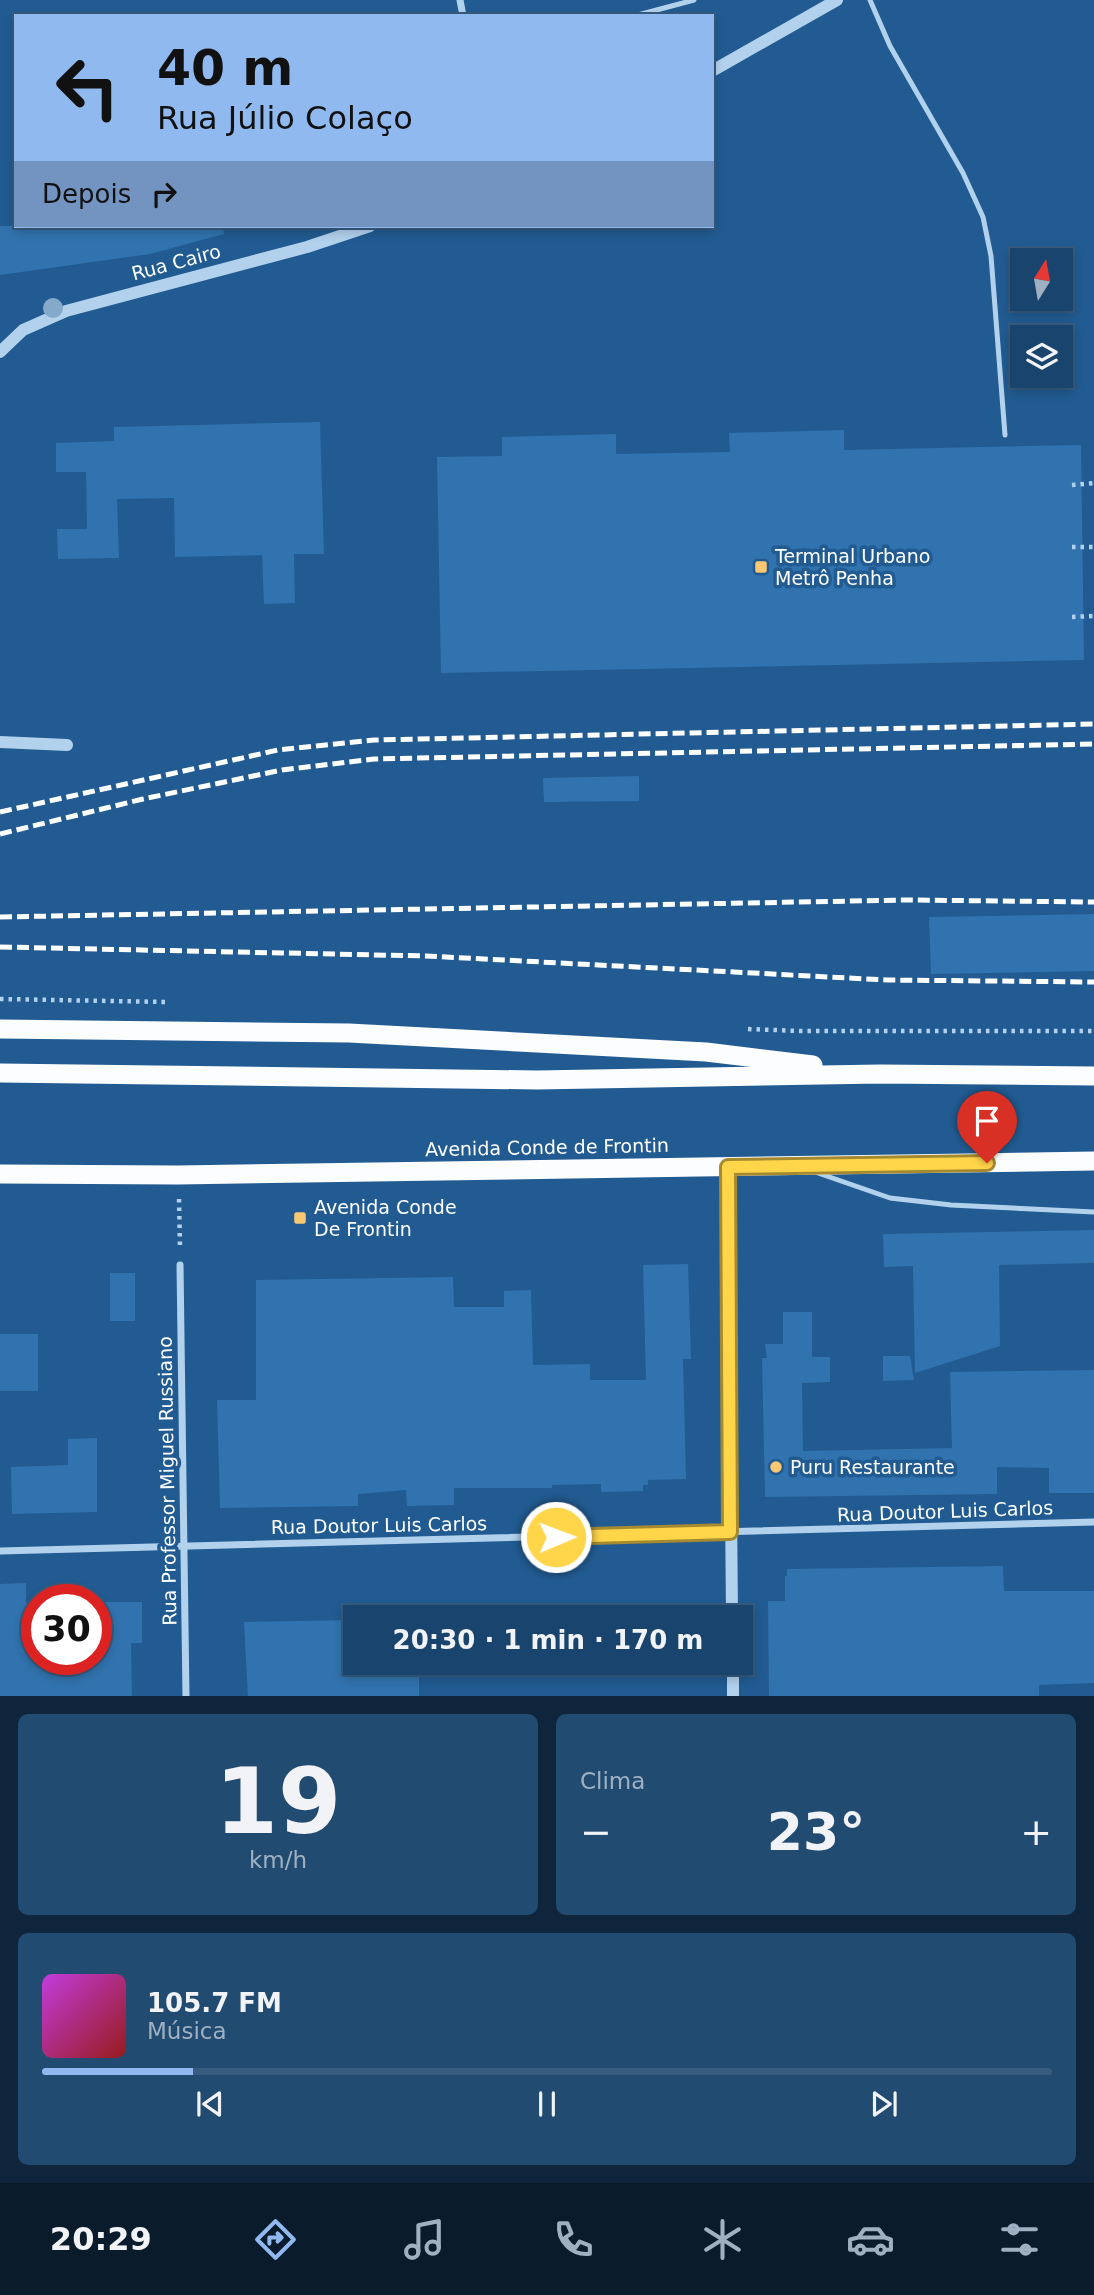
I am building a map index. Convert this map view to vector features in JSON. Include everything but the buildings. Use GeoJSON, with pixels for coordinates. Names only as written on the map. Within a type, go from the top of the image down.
{"type":"FeatureCollection","features":[{"type":"Feature","properties":{"kind":"highway"},"geometry":{"type":"LineString","coordinates":[[0,1029],[349,1034],[706,1052],[880,1074]]}},
{"type":"Feature","properties":{"kind":"highway"},"geometry":{"type":"LineString","coordinates":[[0,1073],[537,1080],[880,1074],[1094,1076]]}},
{"type":"Feature","properties":{"kind":"highway","name":"Avenida Conde de Frontin"},"geometry":{"type":"LineString","coordinates":[[0,1174],[178,1175],[1094,1161]]}},
{"type":"Feature","properties":{"kind":"street"},"geometry":{"type":"LineString","coordinates":[[714,70],[838,0]]}},
{"type":"Feature","properties":{"kind":"street","name":"Rua Cairo"},"geometry":{"type":"LineString","coordinates":[[0,352],[23,330],[66,311],[307,247],[364,228]]}},
{"type":"Feature","properties":{"kind":"street"},"geometry":{"type":"LineString","coordinates":[[0,742],[67,745]]}},
{"type":"Feature","properties":{"kind":"street"},"geometry":{"type":"LineString","coordinates":[[728,1167],[732,1605]]}},
{"type":"Feature","properties":{"kind":"street","name":"Rua Professor Miguel Russiano"},"geometry":{"type":"LineString","coordinates":[[180,1265],[186,1696]]}},
{"type":"Feature","properties":{"kind":"street","name":"Rua Doutor Luis Carlos"},"geometry":{"type":"LineString","coordinates":[[0,1551],[1094,1522]]}},
{"type":"Feature","properties":{"kind":"street"},"geometry":{"type":"LineString","coordinates":[[733,1675],[733,1696]]}},
{"type":"Feature","properties":{"kind":"lane"},"geometry":{"type":"LineString","coordinates":[[642,14],[694,0]]}},
{"type":"Feature","properties":{"kind":"lane"},"geometry":{"type":"LineString","coordinates":[[870,0],[890,46],[963,173],[983,217],[991,257],[1005,435]]}},
{"type":"Feature","properties":{"kind":"lane"},"geometry":{"type":"LineString","coordinates":[[799,1167],[890,1198],[951,1205],[1094,1212]]}},
{"type":"Feature","properties":{"kind":"path"},"geometry":{"type":"LineString","coordinates":[[1072,485],[1094,483]]}},
{"type":"Feature","properties":{"kind":"path"},"geometry":{"type":"LineString","coordinates":[[1072,547],[1094,547]]}},
{"type":"Feature","properties":{"kind":"path"},"geometry":{"type":"LineString","coordinates":[[1072,617],[1094,616]]}},
{"type":"Feature","properties":{"kind":"path"},"geometry":{"type":"LineString","coordinates":[[178,1175],[180,1265]]}},
{"type":"Feature","properties":{"kind":"railway"},"geometry":{"type":"LineString","coordinates":[[0,812],[278,750],[374,740],[1094,724]]}},
{"type":"Feature","properties":{"kind":"railway"},"geometry":{"type":"LineString","coordinates":[[0,834],[143,799],[282,770],[374,759],[1094,744]]}},
{"type":"Feature","properties":{"kind":"railway"},"geometry":{"type":"LineString","coordinates":[[0,917],[907,900],[1094,902]]}},
{"type":"Feature","properties":{"kind":"railway"},"geometry":{"type":"LineString","coordinates":[[0,947],[426,956],[887,980],[1094,982]]}},
{"type":"Feature","properties":{"kind":"place","name":"Terminal Urbano Metrô Penha"},"geometry":{"type":"Point","coordinates":[761,567]}},
{"type":"Feature","properties":{"kind":"place","name":"Avenida Conde De Frontin"},"geometry":{"type":"Point","coordinates":[300,1218]}},
{"type":"Feature","properties":{"kind":"place","name":"Puru Restaurante"},"geometry":{"type":"Point","coordinates":[776,1467]}},
{"type":"Feature","properties":{"kind":"route"},"geometry":{"type":"LineString","coordinates":[[556,1537],[730,1532],[728,1167],[987,1163]]}}]}
